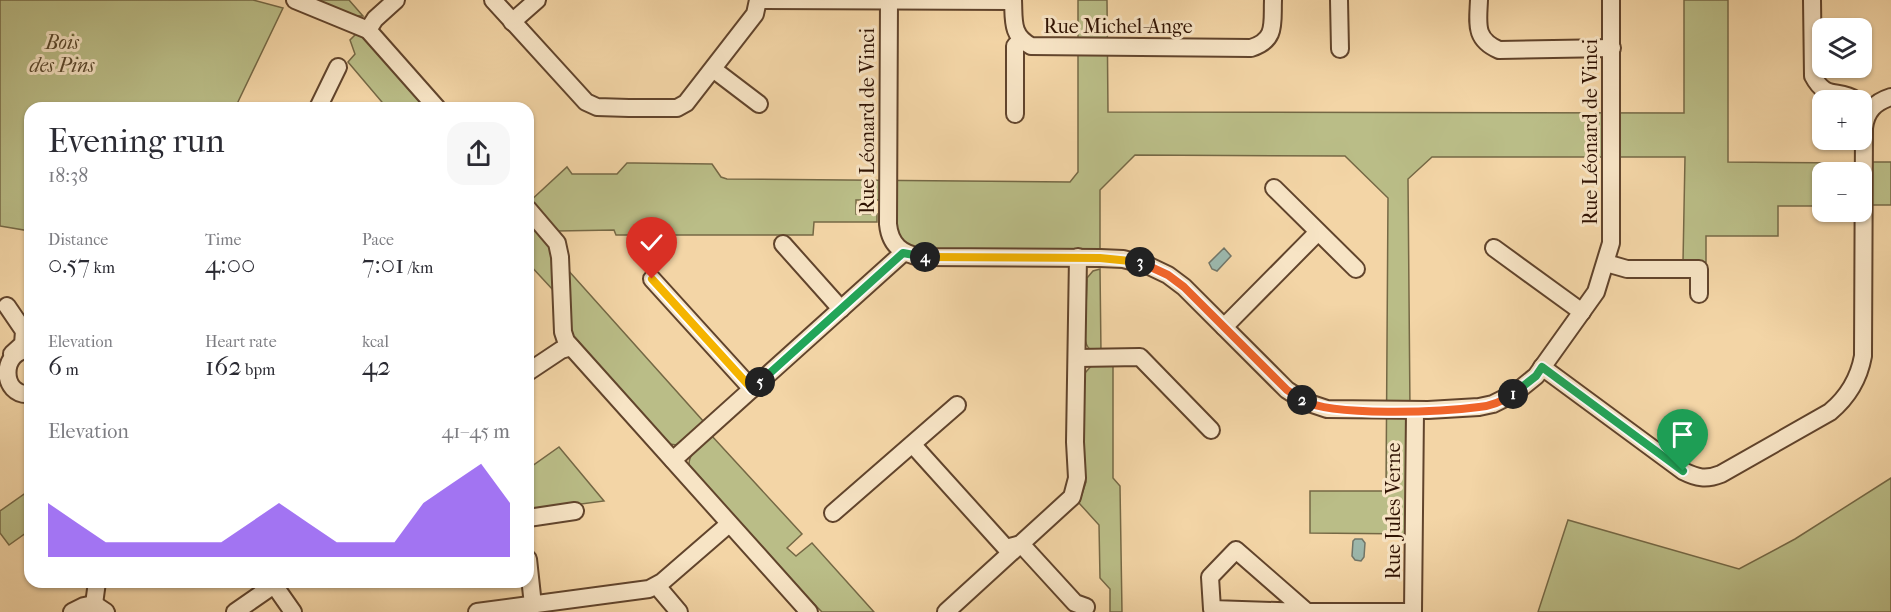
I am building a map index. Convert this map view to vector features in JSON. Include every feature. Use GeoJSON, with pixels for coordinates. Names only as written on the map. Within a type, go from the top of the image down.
{"type":"FeatureCollection","features":[{"type":"Feature","properties":{"kind":"street"},"geometry":{"type":"LineString","coordinates":[[295,0],[368,30],[432,102]]}},
{"type":"Feature","properties":{"kind":"street"},"geometry":{"type":"LineString","coordinates":[[368,30],[375,19],[396,0]]}},
{"type":"Feature","properties":{"kind":"street"},"geometry":{"type":"LineString","coordinates":[[492,0],[586,102],[597,107],[677,108],[686,103],[755,14],[758,0]]}},
{"type":"Feature","properties":{"kind":"street"},"geometry":{"type":"LineString","coordinates":[[512,22],[537,0]]}},
{"type":"Feature","properties":{"kind":"street","name":"Rue Michel-Ange"},"geometry":{"type":"LineString","coordinates":[[765,0],[1013,1],[1015,27],[1021,40],[1031,46],[1251,48],[1264,43],[1270,36],[1273,0]]}},
{"type":"Feature","properties":{"kind":"street","name":"Rue Léonard de Vinci"},"geometry":{"type":"LineString","coordinates":[[889,0],[888,224],[891,239],[903,253],[921,257],[1078,258],[1138,261],[1155,268],[1184,287],[1287,390],[1306,402],[1322,408],[1341,410],[1415,411],[1493,404],[1525,386],[1542,367],[1596,292],[1611,243],[1611,0]]}},
{"type":"Feature","properties":{"kind":"street"},"geometry":{"type":"LineString","coordinates":[[1339,0],[1340,49]]}},
{"type":"Feature","properties":{"kind":"street"},"geometry":{"type":"LineString","coordinates":[[1479,0],[1478,25],[1481,37],[1488,45],[1499,50],[1612,48]]}},
{"type":"Feature","properties":{"kind":"street"},"geometry":{"type":"LineString","coordinates":[[1812,0],[1813,76],[1824,90]]}},
{"type":"Feature","properties":{"kind":"street"},"geometry":{"type":"LineString","coordinates":[[1015,114],[1015,46],[1021,40]]}},
{"type":"Feature","properties":{"kind":"street"},"geometry":{"type":"LineString","coordinates":[[321,102],[338,66]]}},
{"type":"Feature","properties":{"kind":"street"},"geometry":{"type":"LineString","coordinates":[[713,69],[759,104]]}},
{"type":"Feature","properties":{"kind":"street"},"geometry":{"type":"LineString","coordinates":[[1872,103],[1891,97]]}},
{"type":"Feature","properties":{"kind":"street"},"geometry":{"type":"LineString","coordinates":[[1542,367],[1683,471],[1696,478],[1708,479],[1721,474],[1830,412],[1844,399],[1856,381],[1863,356],[1864,150]]}},
{"type":"Feature","properties":{"kind":"street"},"geometry":{"type":"LineString","coordinates":[[1274,188],[1356,269]]}},
{"type":"Feature","properties":{"kind":"street"},"geometry":{"type":"LineString","coordinates":[[534,216],[556,243],[560,256],[563,335],[571,347],[809,612]]}},
{"type":"Feature","properties":{"kind":"street"},"geometry":{"type":"LineString","coordinates":[[1224,327],[1318,232]]}},
{"type":"Feature","properties":{"kind":"street"},"geometry":{"type":"LineString","coordinates":[[783,244],[841,309]]}},
{"type":"Feature","properties":{"kind":"street"},"geometry":{"type":"LineString","coordinates":[[1494,248],[1582,312]]}},
{"type":"Feature","properties":{"kind":"street"},"geometry":{"type":"LineString","coordinates":[[673,460],[903,253]]}},
{"type":"Feature","properties":{"kind":"street"},"geometry":{"type":"LineString","coordinates":[[946,612],[1069,502],[1074,491],[1077,478],[1075,441],[1078,258]]}},
{"type":"Feature","properties":{"kind":"street"},"geometry":{"type":"LineString","coordinates":[[1606,263],[1627,269],[1699,269],[1699,294]]}},
{"type":"Feature","properties":{"kind":"street"},"geometry":{"type":"LineString","coordinates":[[652,279],[752,389]]}},
{"type":"Feature","properties":{"kind":"street"},"geometry":{"type":"LineString","coordinates":[[7,306],[24,331],[23,344],[10,361],[11,388],[18,393],[24,394]]}},
{"type":"Feature","properties":{"kind":"street"},"geometry":{"type":"LineString","coordinates":[[534,368],[561,350],[571,347]]}},
{"type":"Feature","properties":{"kind":"street"},"geometry":{"type":"LineString","coordinates":[[1078,358],[1140,357],[1211,430]]}},
{"type":"Feature","properties":{"kind":"street"},"geometry":{"type":"LineString","coordinates":[[833,513],[957,405]]}},
{"type":"Feature","properties":{"kind":"street","name":"Rue Jules Verne"},"geometry":{"type":"LineString","coordinates":[[1306,612],[1236,550],[1210,577],[1212,609],[1306,612],[1413,612],[1415,411]]}},
{"type":"Feature","properties":{"kind":"street"},"geometry":{"type":"LineString","coordinates":[[913,445],[1006,548],[1021,544]]}},
{"type":"Feature","properties":{"kind":"street"},"geometry":{"type":"LineString","coordinates":[[534,517],[575,512]]}},
{"type":"Feature","properties":{"kind":"street"},"geometry":{"type":"LineString","coordinates":[[477,612],[533,605],[589,605],[657,586],[729,524]]}},
{"type":"Feature","properties":{"kind":"street"},"geometry":{"type":"LineString","coordinates":[[1021,544],[1075,603],[1086,607]]}},
{"type":"Feature","properties":{"kind":"street"},"geometry":{"type":"LineString","coordinates":[[657,586],[679,612]]}},
{"type":"Feature","properties":{"kind":"street"},"geometry":{"type":"LineString","coordinates":[[72,612],[84,606],[100,608],[98,588]]}},
{"type":"Feature","properties":{"kind":"street"},"geometry":{"type":"LineString","coordinates":[[235,612],[268,588]]}},
{"type":"Feature","properties":{"kind":"street"},"geometry":{"type":"LineString","coordinates":[[276,588],[293,612]]}},
{"type":"Feature","properties":{"kind":"street"},"geometry":{"type":"LineString","coordinates":[[531,588],[533,605]]}},
{"type":"Feature","properties":{"kind":"green space","name":"Bois des Pins"},"geometry":{"type":"Polygon","coordinates":[[[0,0],[253,0],[283,8],[238,102],[24,102],[24,230],[0,226],[0,0]]]}},
{"type":"Feature","properties":{"kind":"green space"},"geometry":{"type":"Polygon","coordinates":[[[313,0],[349,0],[363,16],[354,16],[313,0]]]}},
{"type":"Feature","properties":{"kind":"green space"},"geometry":{"type":"Polygon","coordinates":[[[1078,0],[1107,0],[1108,112],[1684,113],[1684,0],[1728,0],[1728,162],[1812,163],[1812,206],[1778,206],[1778,236],[1706,236],[1706,262],[1683,262],[1685,157],[1432,157],[1408,179],[1413,534],[1310,533],[1310,491],[1386,491],[1388,198],[1345,156],[1135,155],[1100,190],[1100,258],[903,253],[887,200],[856,200],[856,214],[877,214],[877,222],[814,222],[813,235],[616,235],[614,230],[557,231],[534,209],[534,197],[567,167],[572,174],[617,174],[627,163],[712,164],[721,177],[727,179],[1070,182],[1078,172],[1078,0]]]}},
{"type":"Feature","properties":{"kind":"green space"},"geometry":{"type":"Polygon","coordinates":[[[356,34],[361,34],[423,102],[382,102],[348,62],[355,54],[350,40],[356,34]]]}},
{"type":"Feature","properties":{"kind":"green space"},"geometry":{"type":"Polygon","coordinates":[[[1872,162],[1891,162],[1891,205],[1872,205],[1872,162]]]}},
{"type":"Feature","properties":{"kind":"green space"},"geometry":{"type":"Polygon","coordinates":[[[534,228],[551,247],[554,291],[534,269],[534,228]]]}},
{"type":"Feature","properties":{"kind":"green space"},"geometry":{"type":"Polygon","coordinates":[[[567,269],[704,422],[677,445],[669,444],[573,339],[570,333],[567,269]]]}},
{"type":"Feature","properties":{"kind":"green space"},"geometry":{"type":"Polygon","coordinates":[[[1100,269],[1101,353],[1090,349],[1085,338],[1087,278],[1093,271],[1100,269]]]}},
{"type":"Feature","properties":{"kind":"green space"},"geometry":{"type":"Polygon","coordinates":[[[1113,364],[1113,478],[1120,486],[1122,612],[1110,612],[1110,589],[1100,578],[1099,525],[1079,503],[1086,482],[1083,467],[1083,380],[1085,373],[1092,365],[1113,364]]]}},
{"type":"Feature","properties":{"kind":"green space"},"geometry":{"type":"Polygon","coordinates":[[[711,435],[802,534],[787,548],[796,556],[812,543],[874,612],[822,612],[780,570],[689,466],[693,452],[711,435]]]}},
{"type":"Feature","properties":{"kind":"green space"},"geometry":{"type":"Polygon","coordinates":[[[559,447],[604,501],[534,510],[534,465],[559,447]]]}},
{"type":"Feature","properties":{"kind":"green space"},"geometry":{"type":"Polygon","coordinates":[[[1891,478],[1891,612],[1538,612],[1568,520],[1739,569],[1795,539],[1891,478]]]}},
{"type":"Feature","properties":{"kind":"green space"},"geometry":{"type":"Polygon","coordinates":[[[24,494],[24,534],[9,545],[0,533],[0,511],[24,494]]]}},
{"type":"Feature","properties":{"kind":"shaded area"},"geometry":{"type":"Polygon","coordinates":[[[1224,248],[1231,256],[1217,271],[1212,269],[1209,263],[1224,248]]]}},
{"type":"Feature","properties":{"kind":"shaded area"},"geometry":{"type":"Polygon","coordinates":[[[1355,539],[1362,539],[1365,543],[1364,557],[1361,561],[1355,560],[1352,556],[1355,539]]]}},
{"type":"Feature","properties":{"kind":"route"},"geometry":{"type":"LineString","coordinates":[[652,279],[752,389],[903,253],[921,257],[1133,260],[1155,268],[1179,283],[1287,390],[1306,402],[1322,408],[1341,410],[1415,411],[1479,407],[1506,399],[1525,386],[1542,367],[1683,471]]}}]}
